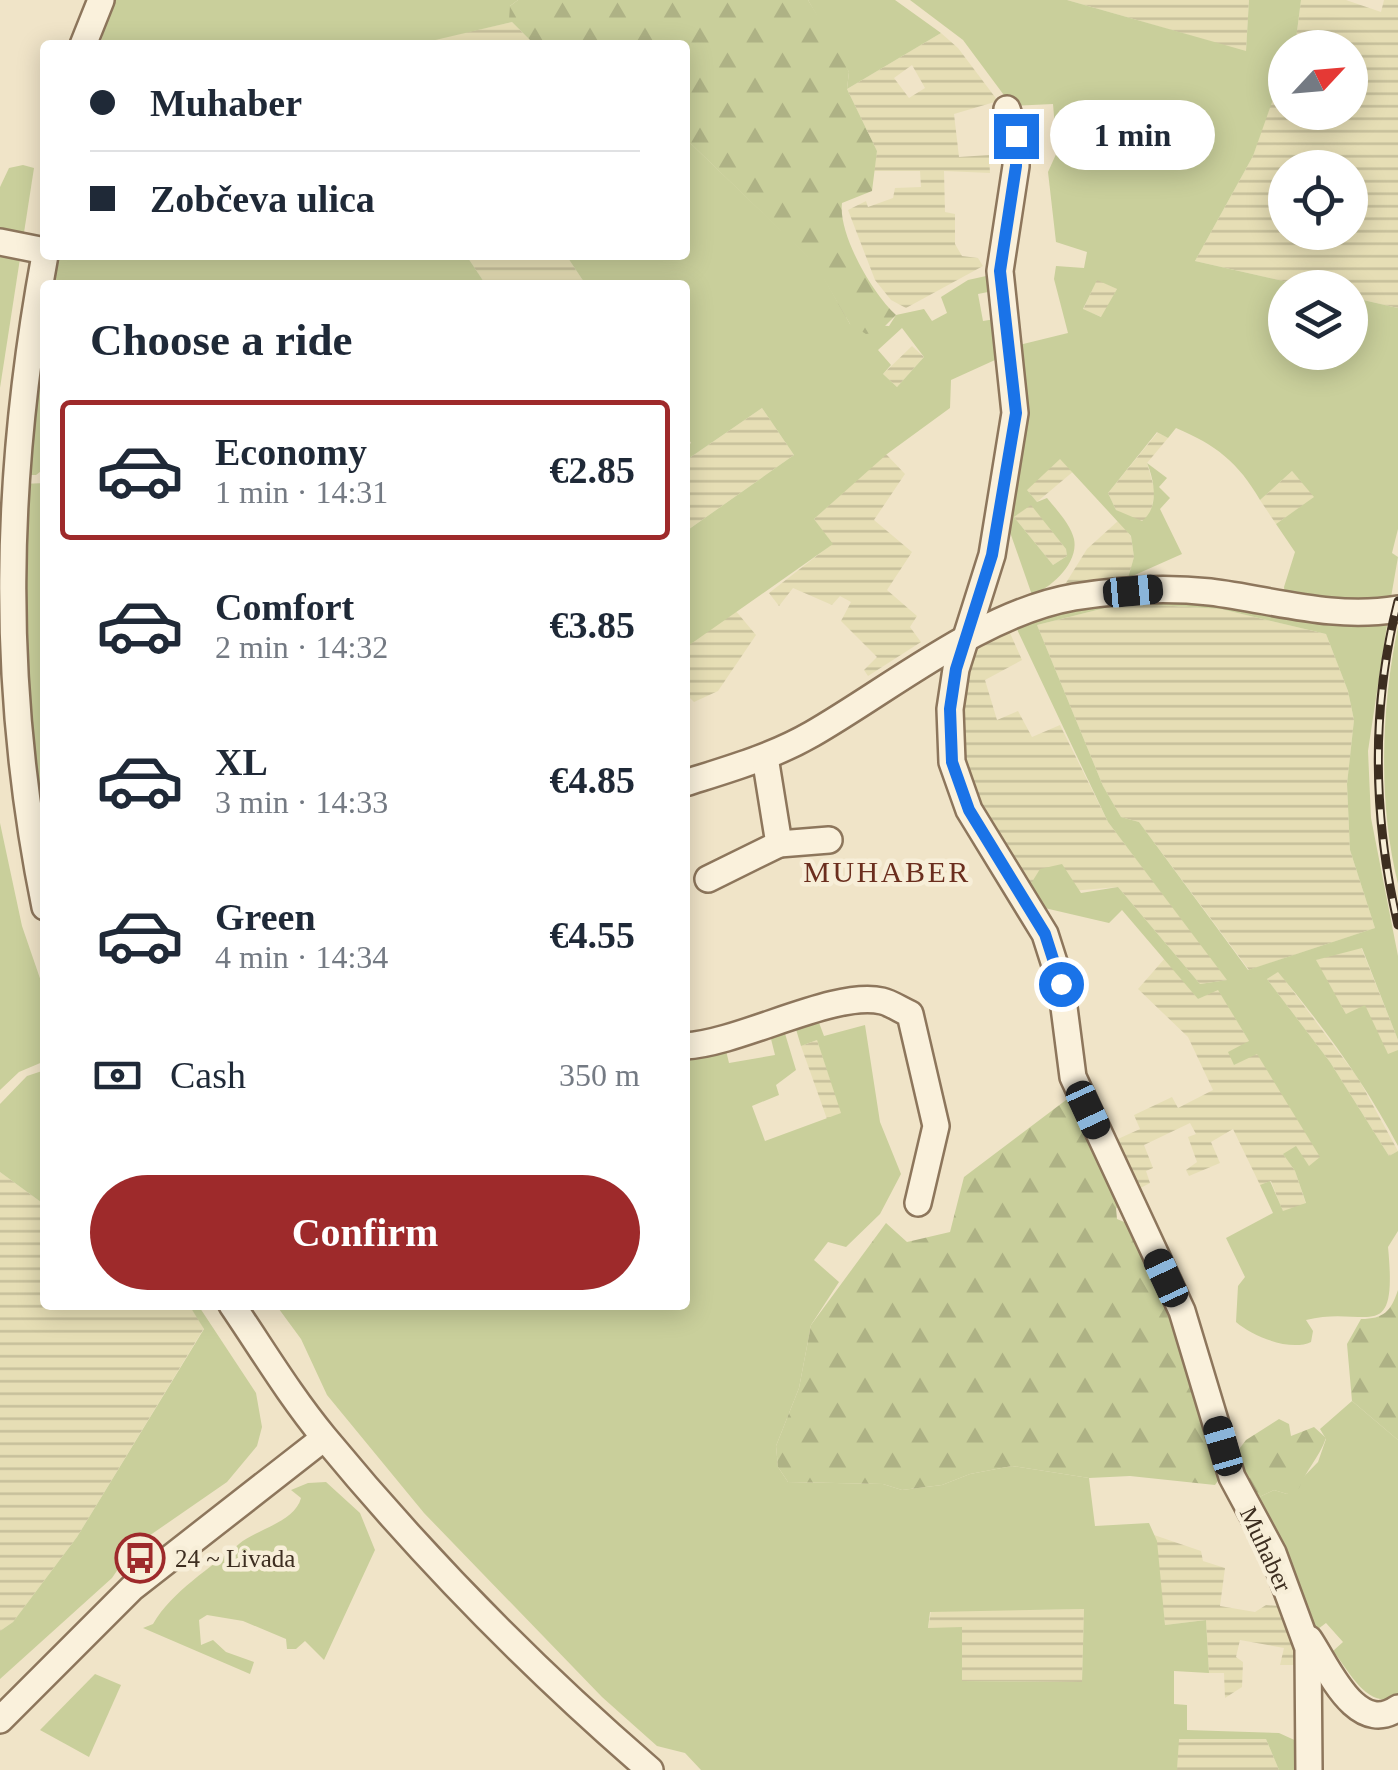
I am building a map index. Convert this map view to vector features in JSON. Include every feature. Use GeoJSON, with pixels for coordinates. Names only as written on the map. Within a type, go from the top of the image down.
{"type":"FeatureCollection","features":[{"type":"Feature","properties":{"kind":"street"},"geometry":{"type":"LineString","coordinates":[[86,40],[101,0]]}},
{"type":"Feature","properties":{"kind":"street","name":"Muhaber"},"geometry":{"type":"LineString","coordinates":[[1007,109],[1016,136],[1016,166],[1000,271],[1016,413],[1005,496],[968,638],[956,669],[950,709],[952,762],[969,810],[1045,934],[1061,984],[1073,1077],[1182,1311],[1232,1477],[1273,1553],[1308,1648],[1309,1770]]}},
{"type":"Feature","properties":{"kind":"street"},"geometry":{"type":"LineString","coordinates":[[0,242],[40,252]]}},
{"type":"Feature","properties":{"kind":"street"},"geometry":{"type":"LineString","coordinates":[[40,288],[4,537],[4,672],[14,752],[40,881]]}},
{"type":"Feature","properties":{"kind":"street"},"geometry":{"type":"LineString","coordinates":[[690,781],[765,757],[858,707],[968,638],[1071,598],[1158,589],[1212,592],[1327,613],[1398,609]]}},
{"type":"Feature","properties":{"kind":"street"},"geometry":{"type":"LineString","coordinates":[[765,757],[778,844]]}},
{"type":"Feature","properties":{"kind":"street"},"geometry":{"type":"LineString","coordinates":[[708,879],[778,844],[829,840]]}},
{"type":"Feature","properties":{"kind":"street"},"geometry":{"type":"LineString","coordinates":[[690,1046],[714,1044],[819,1008],[880,1000],[910,1014],[936,1126],[918,1203]]}},
{"type":"Feature","properties":{"kind":"street"},"geometry":{"type":"LineString","coordinates":[[235,1310],[324,1438],[532,1662],[650,1770]]}},
{"type":"Feature","properties":{"kind":"street"},"geometry":{"type":"LineString","coordinates":[[0,1720],[132,1588],[324,1438]]}},
{"type":"Feature","properties":{"kind":"street","name":"Muhaber"},"geometry":{"type":"LineString","coordinates":[[1298,1622],[1354,1707],[1369,1714],[1388,1715],[1398,1708]]}},
{"type":"Feature","properties":{"kind":"shaded area"},"geometry":{"type":"Polygon","coordinates":[[[1067,0],[1249,0],[1246,52],[1130,18],[1067,0]]]}},
{"type":"Feature","properties":{"kind":"shaded area"},"geometry":{"type":"Polygon","coordinates":[[[1301,0],[1346,0],[1381,12],[1384,0],[1398,0],[1398,308],[1368,301],[1368,270],[1268,270],[1268,278],[1195,261],[1253,156],[1268,109],[1268,130],[1368,130],[1368,30],[1297,30],[1301,0]]]}},
{"type":"Feature","properties":{"kind":"shaded area"},"geometry":{"type":"Polygon","coordinates":[[[512,22],[530,40],[432,40],[512,22]]]}},
{"type":"Feature","properties":{"kind":"shaded area"},"geometry":{"type":"Polygon","coordinates":[[[941,33],[958,48],[998,101],[954,114],[959,157],[989,155],[990,173],[944,171],[945,212],[955,214],[955,244],[962,256],[978,258],[983,266],[906,308],[891,300],[875,280],[848,210],[866,201],[868,207],[893,198],[895,188],[921,187],[920,171],[874,171],[877,151],[847,89],[941,33]],[[912,65],[894,78],[909,98],[925,88],[912,65]]]}},
{"type":"Feature","properties":{"kind":"shaded area"},"geometry":{"type":"Polygon","coordinates":[[[469,260],[569,260],[583,280],[483,280],[469,260]]]}},
{"type":"Feature","properties":{"kind":"shaded area"},"geometry":{"type":"Polygon","coordinates":[[[1097,279],[1117,289],[1102,317],[1083,310],[1097,279]]]}},
{"type":"Feature","properties":{"kind":"shaded area"},"geometry":{"type":"Polygon","coordinates":[[[912,346],[924,357],[897,387],[883,374],[912,346]]]}},
{"type":"Feature","properties":{"kind":"shaded area"},"geometry":{"type":"Polygon","coordinates":[[[762,408],[794,455],[690,528],[690,458],[762,408]]]}},
{"type":"Feature","properties":{"kind":"shaded area"},"geometry":{"type":"Polygon","coordinates":[[[1158,432],[1168,438],[1147,463],[1155,491],[1151,511],[1148,519],[1136,522],[1116,510],[1108,493],[1158,432]]]}},
{"type":"Feature","properties":{"kind":"shaded area"},"geometry":{"type":"Polygon","coordinates":[[[886,454],[905,474],[874,520],[912,552],[887,590],[917,616],[910,627],[921,642],[868,676],[864,670],[877,657],[841,621],[851,602],[840,596],[832,605],[793,588],[779,606],[769,593],[832,544],[814,519],[886,454]]]}},
{"type":"Feature","properties":{"kind":"shaded area"},"geometry":{"type":"Polygon","coordinates":[[[1060,458],[1075,470],[1037,502],[1026,489],[1060,458]]]}},
{"type":"Feature","properties":{"kind":"shaded area"},"geometry":{"type":"Polygon","coordinates":[[[1292,471],[1315,497],[1276,524],[1260,500],[1292,471]]]}},
{"type":"Feature","properties":{"kind":"shaded area"},"geometry":{"type":"Polygon","coordinates":[[[1031,504],[1066,549],[1067,556],[1053,565],[1014,517],[1031,504]]]}},
{"type":"Feature","properties":{"kind":"shaded area"},"geometry":{"type":"Polygon","coordinates":[[[1119,520],[1131,537],[1134,557],[1128,578],[1073,589],[1064,586],[1087,549],[1119,520]]]}},
{"type":"Feature","properties":{"kind":"shaded area"},"geometry":{"type":"Polygon","coordinates":[[[1125,603],[1221,609],[1326,634],[1348,691],[1354,720],[1347,784],[1350,850],[1375,928],[1249,970],[1139,822],[1121,817],[1103,786],[1037,625],[1125,603]]]}},
{"type":"Feature","properties":{"kind":"shaded area"},"geometry":{"type":"Polygon","coordinates":[[[735,610],[756,635],[718,691],[694,702],[690,698],[690,644],[735,610]]]}},
{"type":"Feature","properties":{"kind":"shaded area"},"geometry":{"type":"Polygon","coordinates":[[[1006,624],[1022,660],[985,680],[997,720],[1018,711],[1032,737],[1060,725],[1108,822],[1228,980],[1200,984],[1118,887],[1024,895],[962,780],[956,704],[972,641],[1006,624]]]}},
{"type":"Feature","properties":{"kind":"shaded area"},"geometry":{"type":"Polygon","coordinates":[[[1361,947],[1398,1040],[1398,1050],[1388,1055],[1346,1014],[1315,960],[1361,947]]]}},
{"type":"Feature","properties":{"kind":"shaded area"},"geometry":{"type":"Polygon","coordinates":[[[1166,957],[1198,999],[1218,989],[1249,1041],[1234,1065],[1257,1053],[1321,1157],[1309,1167],[1283,1154],[1295,1171],[1306,1204],[1283,1212],[1271,1181],[1260,1185],[1233,1129],[1211,1142],[1220,1163],[1189,1176],[1186,1170],[1197,1162],[1188,1137],[1196,1134],[1190,1123],[1144,1145],[1153,1168],[1146,1171],[1150,1183],[1131,1193],[1109,1143],[1140,1129],[1134,1115],[1172,1097],[1178,1108],[1213,1090],[1188,1037],[1138,989],[1166,957]]]}},
{"type":"Feature","properties":{"kind":"shaded area"},"geometry":{"type":"Polygon","coordinates":[[[1278,971],[1358,1078],[1398,1151],[1389,1156],[1330,1062],[1267,979],[1278,971]]]}},
{"type":"Feature","properties":{"kind":"shaded area"},"geometry":{"type":"Polygon","coordinates":[[[817,1040],[842,1113],[827,1119],[801,1046],[817,1040]]]}},
{"type":"Feature","properties":{"kind":"shaded area"},"geometry":{"type":"Polygon","coordinates":[[[0,1172],[40,1201],[40,1310],[192,1310],[204,1328],[77,1537],[13,1622],[0,1631],[0,1172]]]}},
{"type":"Feature","properties":{"kind":"shaded area"},"geometry":{"type":"Polygon","coordinates":[[[1154,1535],[1201,1551],[1203,1561],[1225,1568],[1220,1606],[1255,1612],[1266,1605],[1292,1607],[1302,1665],[1280,1665],[1284,1648],[1240,1640],[1236,1657],[1243,1662],[1242,1687],[1225,1698],[1224,1673],[1209,1673],[1206,1620],[1165,1625],[1154,1535]]]}},
{"type":"Feature","properties":{"kind":"shaded area"},"geometry":{"type":"Polygon","coordinates":[[[1084,1609],[1082,1682],[962,1681],[928,1629],[931,1611],[1084,1609]]]}},
{"type":"Feature","properties":{"kind":"shaded area"},"geometry":{"type":"Polygon","coordinates":[[[1178,1739],[1266,1739],[1279,1770],[1177,1770],[1178,1739]]]}},
{"type":"Feature","properties":{"kind":"green space"},"geometry":{"type":"Polygon","coordinates":[[[113,0],[518,0],[510,6],[512,22],[435,40],[101,40],[113,0]]]}},
{"type":"Feature","properties":{"kind":"green space"},"geometry":{"type":"Polygon","coordinates":[[[518,0],[808,0],[840,52],[849,72],[847,89],[877,151],[872,191],[842,203],[842,216],[851,247],[868,279],[896,315],[879,332],[866,334],[850,324],[815,264],[690,143],[690,40],[530,40],[509,19],[510,6],[518,0]]]}},
{"type":"Feature","properties":{"kind":"green space"},"geometry":{"type":"Polygon","coordinates":[[[808,0],[895,0],[941,33],[847,89],[849,72],[808,0]]]}},
{"type":"Feature","properties":{"kind":"green space"},"geometry":{"type":"Polygon","coordinates":[[[910,0],[1067,0],[1246,51],[1249,0],[1301,0],[1297,30],[1268,30],[1268,113],[1253,156],[1195,261],[1268,278],[1268,370],[1368,370],[1368,301],[1398,308],[1398,529],[1392,553],[1398,557],[1390,603],[1285,597],[1284,587],[1295,552],[1276,524],[1314,497],[1292,471],[1260,500],[1225,456],[1176,428],[1168,438],[1157,432],[1108,493],[1116,510],[1142,521],[1151,509],[1154,494],[1147,463],[1167,478],[1159,487],[1170,498],[1160,509],[1182,554],[1128,578],[1134,557],[1131,536],[1060,459],[1027,490],[1037,502],[1047,498],[1055,507],[1070,528],[1074,548],[1062,573],[1032,595],[1005,518],[1015,346],[1068,333],[1054,279],[1056,266],[1084,268],[1087,252],[1056,242],[1048,172],[1057,152],[1053,104],[1012,106],[963,40],[910,0]],[[1097,280],[1083,309],[1101,317],[1117,289],[1097,280]],[[1031,505],[1014,517],[1053,565],[1067,556],[1066,549],[1031,505]]]}},
{"type":"Feature","properties":{"kind":"green space"},"geometry":{"type":"Polygon","coordinates":[[[690,143],[816,264],[850,324],[889,326],[896,315],[924,309],[932,321],[947,313],[941,297],[968,280],[995,274],[998,290],[978,294],[983,321],[1001,318],[1006,355],[951,380],[950,408],[887,454],[814,519],[833,544],[690,644],[690,528],[794,455],[762,408],[690,458],[690,280],[583,280],[569,260],[690,260],[690,143]],[[902,328],[878,350],[891,365],[883,374],[897,387],[924,357],[902,328]]]}},
{"type":"Feature","properties":{"kind":"green space"},"geometry":{"type":"Polygon","coordinates":[[[9,168],[34,168],[0,388],[0,187],[9,168]]]}},
{"type":"Feature","properties":{"kind":"green space"},"geometry":{"type":"Polygon","coordinates":[[[54,260],[469,260],[483,280],[52,280],[54,260]]]}},
{"type":"Feature","properties":{"kind":"green space"},"geometry":{"type":"Polygon","coordinates":[[[40,357],[40,472],[23,475],[40,357]]]}},
{"type":"Feature","properties":{"kind":"green space"},"geometry":{"type":"Polygon","coordinates":[[[40,483],[40,847],[23,763],[22,484],[40,483]]]}},
{"type":"Feature","properties":{"kind":"green space"},"geometry":{"type":"Polygon","coordinates":[[[1122,596],[1387,625],[1368,751],[1371,818],[1398,956],[1398,1040],[1362,948],[1316,960],[1346,1014],[1365,1005],[1388,1054],[1398,1050],[1398,1146],[1357,1077],[1311,1013],[1278,972],[1267,979],[1330,1062],[1389,1156],[1398,1151],[1398,1231],[1388,1247],[1388,1300],[1383,1311],[1374,1316],[1306,1320],[1313,1331],[1311,1342],[1302,1345],[1261,1337],[1236,1322],[1238,1286],[1245,1277],[1226,1238],[1273,1213],[1260,1185],[1270,1181],[1283,1211],[1306,1203],[1295,1171],[1283,1154],[1296,1146],[1309,1166],[1320,1157],[1257,1054],[1234,1065],[1228,1052],[1249,1041],[1218,990],[1198,999],[1122,910],[1109,923],[1036,906],[1024,895],[1040,869],[1062,864],[1081,893],[1118,887],[1200,984],[1227,980],[1108,822],[1014,623],[1122,596]],[[1125,603],[1037,625],[1103,786],[1121,817],[1139,822],[1248,970],[1375,928],[1350,850],[1347,784],[1354,720],[1348,691],[1326,634],[1221,609],[1125,603]]]}},
{"type":"Feature","properties":{"kind":"green space"},"geometry":{"type":"Polygon","coordinates":[[[1398,627],[1398,884],[1387,821],[1384,756],[1388,690],[1398,627]]]}},
{"type":"Feature","properties":{"kind":"green space"},"geometry":{"type":"Polygon","coordinates":[[[0,823],[22,926],[40,978],[40,1063],[19,1072],[0,1090],[0,823]]]}},
{"type":"Feature","properties":{"kind":"green space"},"geometry":{"type":"Polygon","coordinates":[[[766,1019],[783,1027],[796,1070],[776,1085],[779,1095],[752,1106],[765,1141],[841,1113],[817,1040],[801,1046],[795,1026],[818,1020],[824,1036],[865,1025],[880,1122],[901,1174],[880,1214],[846,1247],[828,1242],[814,1260],[839,1282],[811,1325],[799,1388],[776,1446],[778,1467],[788,1482],[883,1484],[902,1490],[942,1485],[970,1474],[1012,1466],[1089,1478],[1095,1526],[1149,1523],[1157,1541],[1165,1625],[1206,1620],[1209,1673],[1174,1671],[1174,1704],[1187,1705],[1187,1730],[1279,1733],[1301,1743],[1305,1770],[1279,1770],[1266,1739],[1179,1739],[1177,1770],[701,1770],[685,1753],[657,1746],[602,1697],[424,1513],[327,1395],[301,1339],[280,1310],[690,1310],[690,1044],[722,1034],[729,1063],[775,1055],[766,1019]],[[1084,1609],[930,1612],[928,1628],[962,1627],[962,1681],[1082,1682],[1084,1609]]]}},
{"type":"Feature","properties":{"kind":"green space"},"geometry":{"type":"Polygon","coordinates":[[[40,1072],[40,1201],[0,1172],[0,1104],[27,1076],[40,1072]]]}},
{"type":"Feature","properties":{"kind":"green space"},"geometry":{"type":"Polygon","coordinates":[[[1070,1097],[1126,1204],[1116,1208],[1117,1219],[1139,1228],[1178,1310],[1225,1471],[1215,1485],[1130,1476],[1089,1478],[1012,1466],[970,1474],[942,1485],[902,1490],[883,1484],[788,1482],[778,1467],[776,1446],[799,1388],[811,1325],[886,1223],[907,1242],[950,1232],[964,1177],[1070,1097]]]}},
{"type":"Feature","properties":{"kind":"green space"},"geometry":{"type":"Polygon","coordinates":[[[1398,1290],[1398,1440],[1352,1401],[1347,1344],[1361,1319],[1386,1312],[1398,1290]]]}},
{"type":"Feature","properties":{"kind":"green space"},"geometry":{"type":"Polygon","coordinates":[[[192,1310],[201,1310],[256,1393],[262,1427],[257,1446],[227,1482],[133,1547],[112,1578],[0,1679],[0,1631],[13,1622],[77,1537],[204,1329],[192,1310]]]}},
{"type":"Feature","properties":{"kind":"green space"},"geometry":{"type":"Polygon","coordinates":[[[1352,1401],[1398,1440],[1398,1697],[1387,1700],[1360,1687],[1333,1651],[1343,1642],[1326,1623],[1314,1632],[1290,1560],[1253,1500],[1274,1490],[1287,1494],[1318,1462],[1326,1439],[1320,1429],[1352,1401]]]}},
{"type":"Feature","properties":{"kind":"green space"},"geometry":{"type":"Polygon","coordinates":[[[1279,1419],[1289,1424],[1291,1436],[1314,1427],[1326,1438],[1299,1488],[1287,1494],[1274,1490],[1253,1500],[1233,1457],[1246,1440],[1279,1419]]]}},
{"type":"Feature","properties":{"kind":"green space"},"geometry":{"type":"Polygon","coordinates":[[[326,1482],[360,1513],[375,1550],[324,1660],[305,1641],[296,1649],[287,1649],[286,1639],[243,1621],[207,1615],[199,1620],[201,1645],[213,1640],[226,1652],[254,1662],[250,1674],[143,1628],[153,1624],[181,1591],[239,1544],[291,1513],[301,1498],[291,1490],[308,1483],[326,1482]]]}},
{"type":"Feature","properties":{"kind":"green space"},"geometry":{"type":"Polygon","coordinates":[[[95,1674],[121,1685],[89,1757],[40,1730],[95,1674]]]}},
{"type":"Feature","properties":{"kind":"railway"},"geometry":{"type":"LineString","coordinates":[[1398,601],[1383,681],[1378,763],[1384,844],[1398,925]]}},
{"type":"Feature","properties":{"kind":"place","name":"24 ~ Livada"},"geometry":{"type":"Point","coordinates":[140,1558]}},
{"type":"Feature","properties":{"kind":"district","name":"MUHABER"},"geometry":{"type":"Point","coordinates":[887,871]}},
{"type":"Feature","properties":{"kind":"route"},"geometry":{"type":"LineString","coordinates":[[1016,136],[1016,166],[1000,271],[1016,413],[992,555],[956,669],[950,709],[952,762],[969,810],[1045,934],[1061,984]]}}]}
